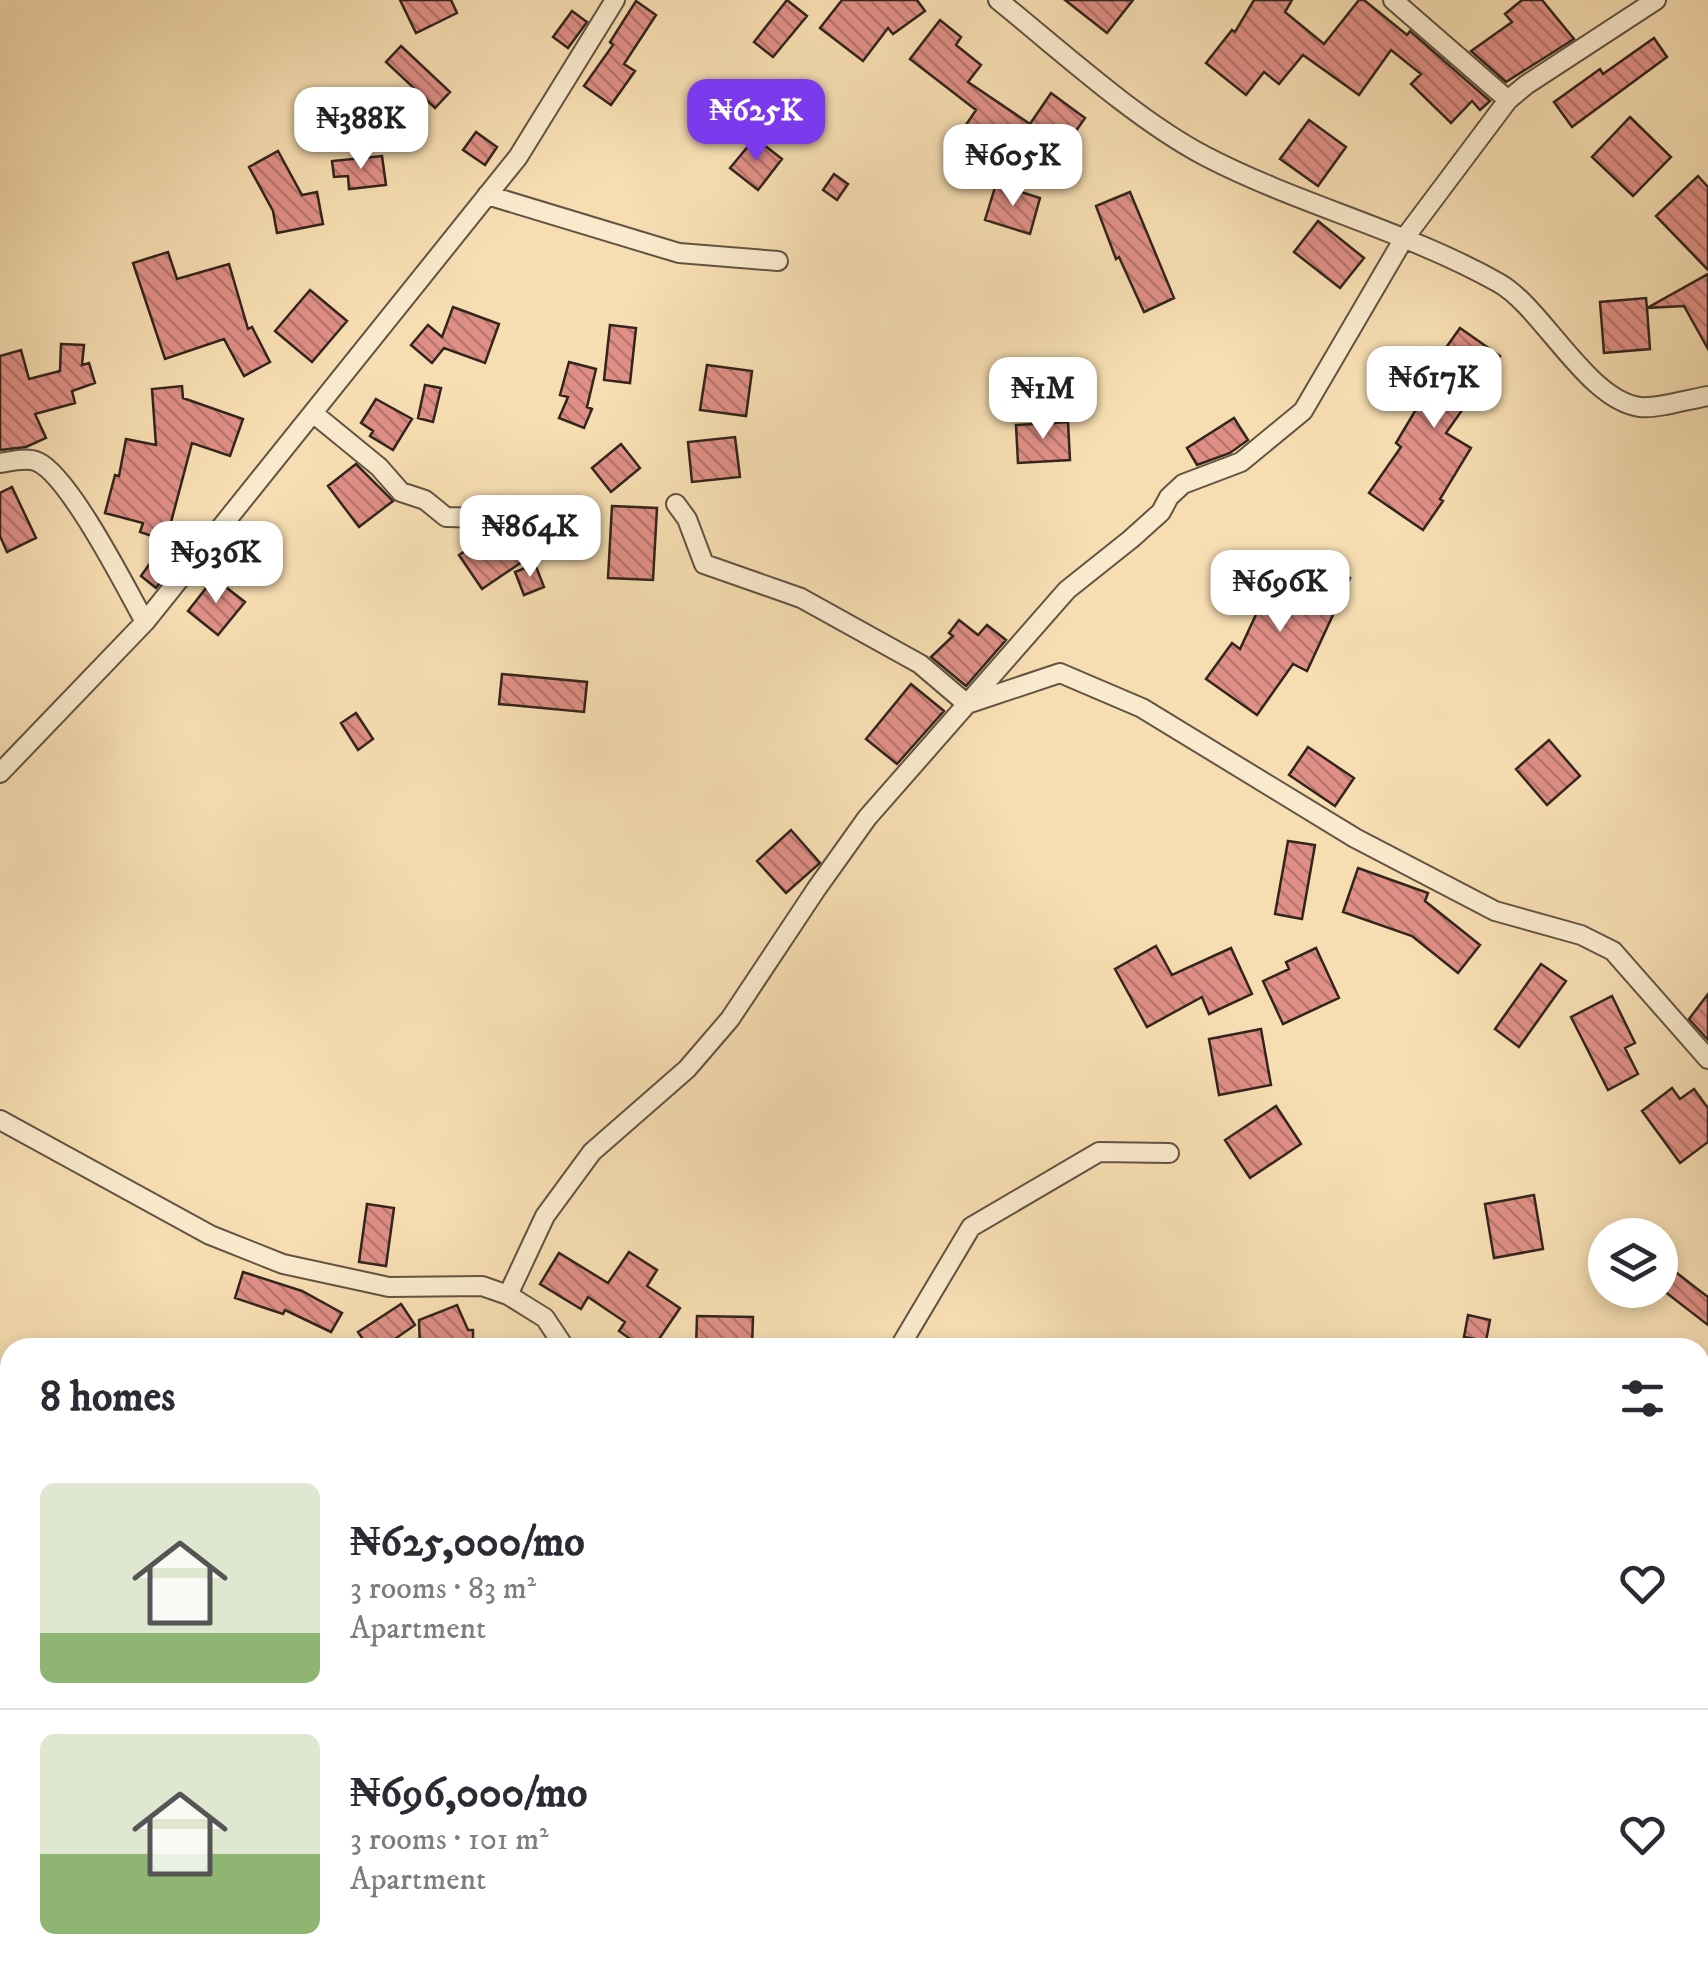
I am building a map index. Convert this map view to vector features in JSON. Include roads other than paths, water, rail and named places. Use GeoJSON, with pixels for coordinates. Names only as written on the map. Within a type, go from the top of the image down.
{"type":"FeatureCollection","features":[{"type":"Feature","properties":{"kind":"street"},"geometry":{"type":"LineString","coordinates":[[0,773],[146,622],[487,196],[518,157],[615,0]]}},
{"type":"Feature","properties":{"kind":"street"},"geometry":{"type":"LineString","coordinates":[[998,0],[1128,104],[1200,154],[1276,191],[1403,240],[1502,285],[1604,392],[1640,407],[1708,396]]}},
{"type":"Feature","properties":{"kind":"street"},"geometry":{"type":"LineString","coordinates":[[1393,0],[1508,100]]}},
{"type":"Feature","properties":{"kind":"street"},"geometry":{"type":"LineString","coordinates":[[508,1295],[545,1216],[592,1152],[688,1069],[730,1020],[867,818],[1067,590],[1141,530],[1183,484],[1241,462],[1303,411],[1403,240],[1508,100],[1526,84],[1656,0]]}},
{"type":"Feature","properties":{"kind":"street"},"geometry":{"type":"LineString","coordinates":[[487,196],[679,253],[778,261]]}},
{"type":"Feature","properties":{"kind":"street"},"geometry":{"type":"LineString","coordinates":[[314,413],[401,492],[425,500],[446,517],[487,518]]}},
{"type":"Feature","properties":{"kind":"street"},"geometry":{"type":"LineString","coordinates":[[0,463],[35,460],[52,471],[146,622]]}},
{"type":"Feature","properties":{"kind":"street"},"geometry":{"type":"LineString","coordinates":[[676,504],[687,518],[704,564],[801,598],[920,664],[967,704]]}},
{"type":"Feature","properties":{"kind":"street"},"geometry":{"type":"LineString","coordinates":[[967,704],[1060,672],[1142,708],[1355,838],[1495,911],[1581,935],[1613,951],[1708,1059]]}},
{"type":"Feature","properties":{"kind":"street"},"geometry":{"type":"LineString","coordinates":[[0,1120],[210,1235],[283,1264],[389,1286],[482,1286],[508,1295],[545,1318],[558,1338]]}},
{"type":"Feature","properties":{"kind":"street"},"geometry":{"type":"LineString","coordinates":[[905,1338],[971,1227],[1099,1152],[1169,1153]]}}]}
